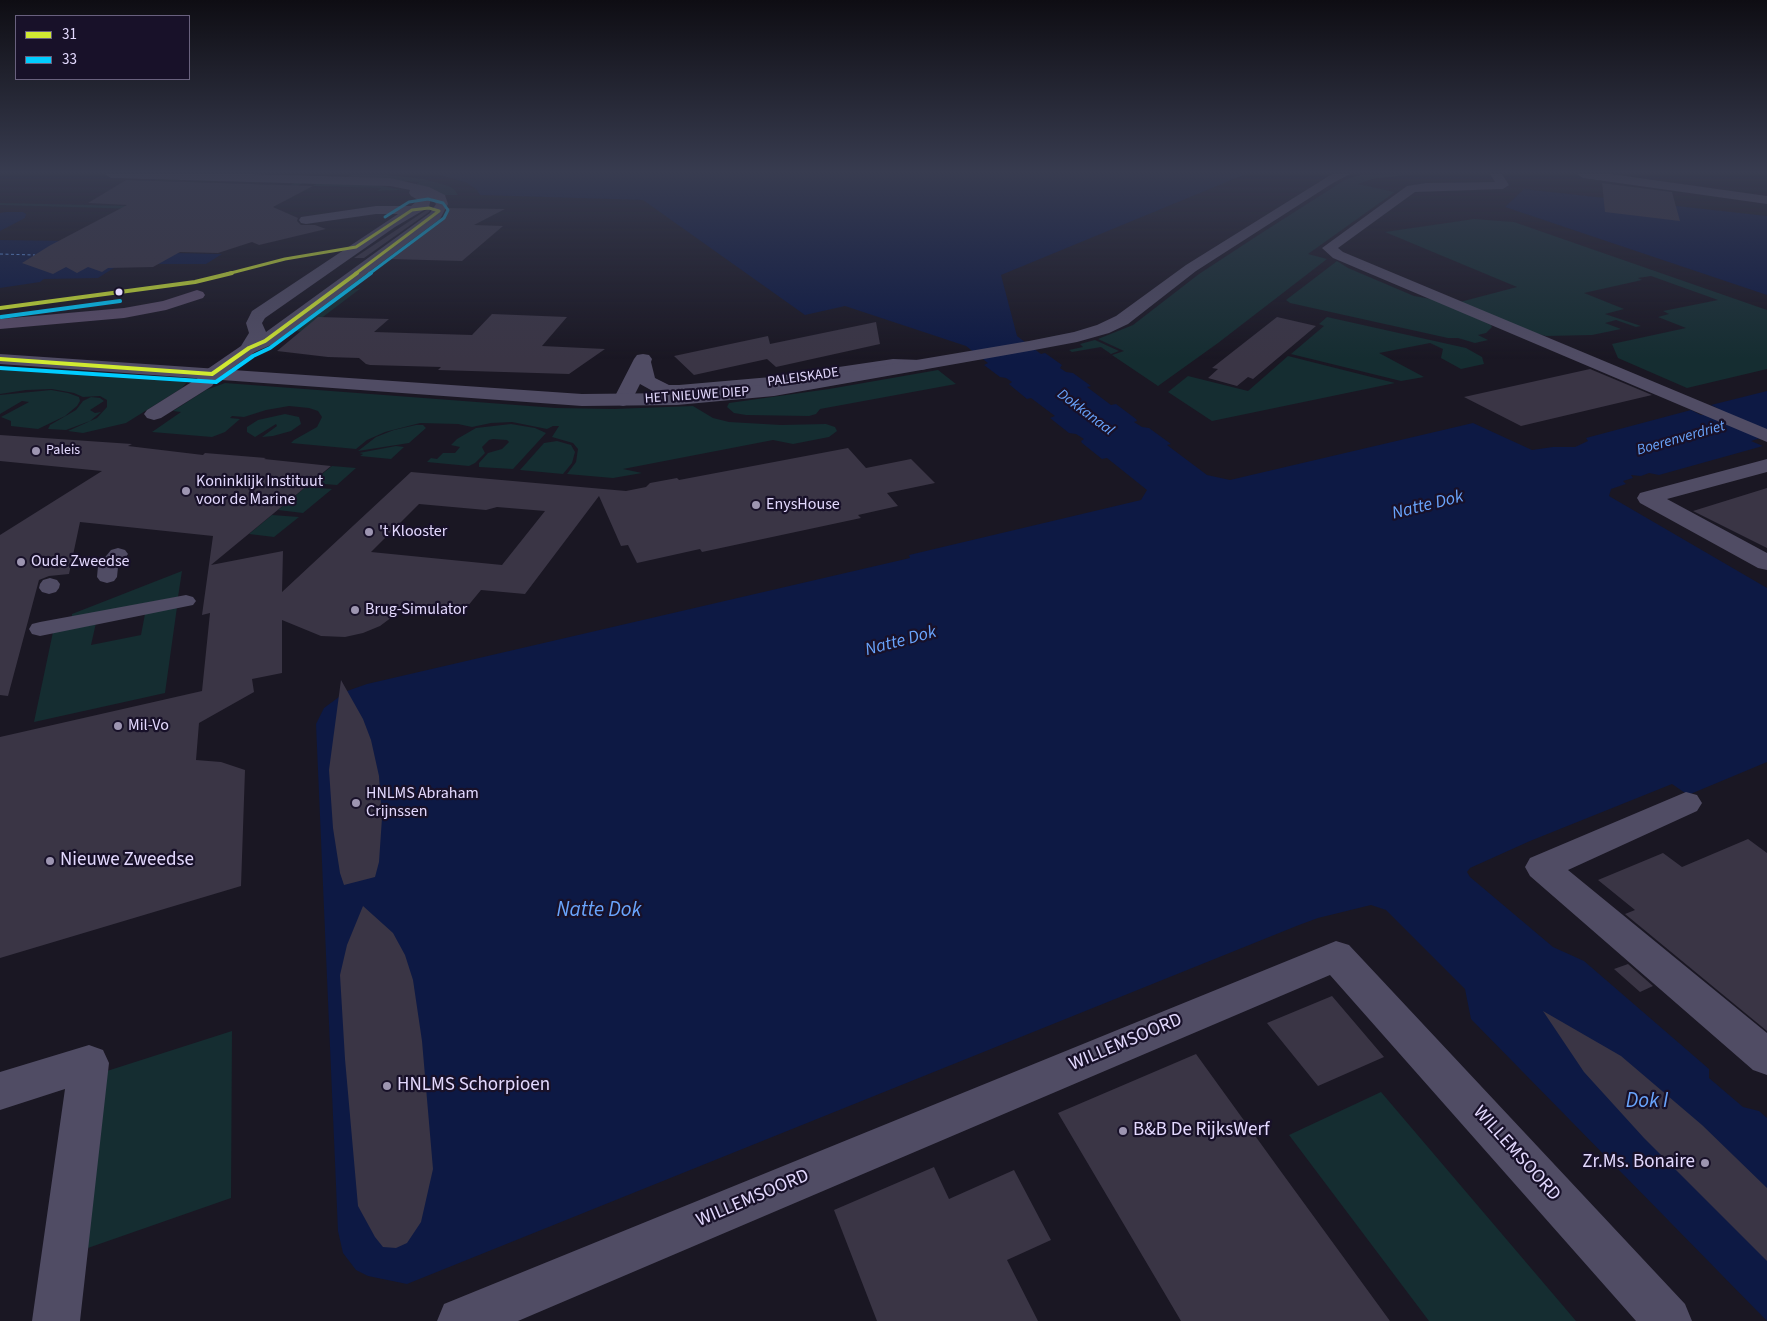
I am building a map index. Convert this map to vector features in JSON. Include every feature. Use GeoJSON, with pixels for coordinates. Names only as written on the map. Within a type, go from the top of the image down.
{"type":"FeatureCollection","features":[{"type":"Feature","properties":{"kind":"main road"},"geometry":{"type":"LineString","coordinates":[[0,313],[197,291],[166,305],[124,313],[0,324]]}},
{"type":"Feature","properties":{"kind":"street"},"geometry":{"type":"LineString","coordinates":[[250,348],[250,343],[258,333],[254,323],[258,315],[374,236]]}},
{"type":"Feature","properties":{"kind":"street"},"geometry":{"type":"LineString","coordinates":[[154,414],[205,382],[212,374],[250,348],[266,342],[408,236]]}},
{"type":"Feature","properties":{"kind":"street","name":"HET NIEUWE DIEP"},"geometry":{"type":"LineString","coordinates":[[0,359],[539,398],[677,399],[774,390],[1029,346],[1086,334],[1122,320],[1191,268],[1241,236]]}},
{"type":"Feature","properties":{"kind":"street"},"geometry":{"type":"LineString","coordinates":[[1346,236],[1329,248],[1338,255],[1767,436]]}},
{"type":"Feature","properties":{"kind":"street"},"geometry":{"type":"LineString","coordinates":[[340,258],[376,260]]}},
{"type":"Feature","properties":{"kind":"street","name":"PALEISKADE"},"geometry":{"type":"LineString","coordinates":[[623,400],[643,361],[644,375],[648,382],[666,390],[678,391],[771,383],[893,364],[920,365]]}},
{"type":"Feature","properties":{"kind":"street"},"geometry":{"type":"LineString","coordinates":[[1767,465],[1648,498],[1767,563]]}},
{"type":"Feature","properties":{"kind":"street"},"geometry":{"type":"LineString","coordinates":[[107,577],[108,566],[118,554]]}},
{"type":"Feature","properties":{"kind":"street"},"geometry":{"type":"LineString","coordinates":[[43,620],[121,616],[186,601]]}},
{"type":"Feature","properties":{"kind":"street"},"geometry":{"type":"LineString","coordinates":[[1686,803],[1542,867],[1767,1057]]}},
{"type":"Feature","properties":{"kind":"street","name":"WILLEMSOORD"},"geometry":{"type":"LineString","coordinates":[[461,1321],[1336,956],[1668,1321]]}},
{"type":"Feature","properties":{"kind":"street"},"geometry":{"type":"LineString","coordinates":[[0,1091],[89,1063],[56,1321]]}},
{"type":"Feature","properties":{"kind":"green space"},"geometry":{"type":"Polygon","coordinates":[[[1257,236],[1334,236],[1308,254],[1327,259],[1218,343],[1158,386],[1112,355],[1124,351],[1098,339],[1133,325],[1199,274],[1257,236]]]}},
{"type":"Feature","properties":{"kind":"green space"},"geometry":{"type":"Polygon","coordinates":[[[1394,236],[1553,236],[1767,310],[1767,369],[1687,388],[1618,358],[1612,344],[1686,328],[1658,317],[1669,314],[1663,311],[1718,300],[1651,276],[1638,278],[1642,280],[1584,293],[1624,309],[1605,314],[1641,326],[1636,327],[1616,320],[1605,323],[1621,329],[1592,335],[1546,336],[1527,331],[1460,302],[1517,287],[1394,236]]]}},
{"type":"Feature","properties":{"kind":"green space"},"geometry":{"type":"Polygon","coordinates":[[[1337,261],[1348,268],[1414,296],[1437,300],[1491,325],[1492,327],[1486,333],[1478,335],[1488,340],[1475,343],[1458,338],[1448,338],[1290,303],[1286,300],[1337,261]]]}},
{"type":"Feature","properties":{"kind":"green space"},"geometry":{"type":"Polygon","coordinates":[[[361,288],[303,332],[286,330],[305,316],[316,316],[325,309],[319,309],[337,294],[361,288]]]}},
{"type":"Feature","properties":{"kind":"green space"},"geometry":{"type":"Polygon","coordinates":[[[1327,317],[1466,348],[1482,357],[1484,364],[1461,369],[1441,358],[1443,349],[1430,343],[1379,353],[1424,377],[1401,381],[1291,354],[1324,326],[1319,324],[1327,317]]]}},
{"type":"Feature","properties":{"kind":"green space"},"geometry":{"type":"Polygon","coordinates":[[[1095,340],[1119,351],[1111,354],[1101,347],[1072,352],[1069,350],[1083,347],[1080,344],[1095,340]]]}},
{"type":"Feature","properties":{"kind":"green space"},"geometry":{"type":"Polygon","coordinates":[[[1288,356],[1395,383],[1212,421],[1168,392],[1188,376],[1248,391],[1288,356]]]}},
{"type":"Feature","properties":{"kind":"green space"},"geometry":{"type":"Polygon","coordinates":[[[0,367],[186,380],[187,382],[182,388],[126,423],[83,433],[68,431],[97,418],[107,407],[107,400],[100,396],[83,397],[74,393],[52,389],[0,394],[0,367]]]}},
{"type":"Feature","properties":{"kind":"green space"},"geometry":{"type":"Polygon","coordinates":[[[938,370],[956,384],[820,409],[816,414],[809,416],[746,415],[734,413],[727,407],[729,403],[829,389],[938,370]]]}},
{"type":"Feature","properties":{"kind":"green space"},"geometry":{"type":"Polygon","coordinates":[[[225,383],[556,408],[614,409],[693,406],[713,418],[729,422],[781,425],[826,424],[835,427],[837,431],[829,437],[793,444],[773,440],[623,469],[642,473],[613,478],[567,474],[576,462],[578,449],[573,443],[552,437],[559,426],[547,429],[512,422],[491,423],[472,427],[458,424],[420,423],[385,432],[367,440],[356,449],[291,443],[317,427],[322,417],[318,411],[309,408],[289,406],[266,410],[244,417],[232,416],[230,418],[240,419],[225,432],[212,437],[152,432],[181,412],[173,411],[206,390],[225,383]]]}},
{"type":"Feature","properties":{"kind":"green space"},"geometry":{"type":"Polygon","coordinates":[[[51,390],[79,397],[80,401],[65,416],[38,429],[11,426],[11,421],[1,417],[29,402],[22,401],[0,414],[0,395],[51,390]]]}},
{"type":"Feature","properties":{"kind":"green space"},"geometry":{"type":"Polygon","coordinates":[[[91,397],[100,398],[104,401],[90,410],[95,413],[101,412],[90,421],[66,430],[48,429],[50,425],[76,410],[83,401],[91,397]]]}},
{"type":"Feature","properties":{"kind":"green space"},"geometry":{"type":"Polygon","coordinates":[[[285,414],[299,417],[301,424],[291,431],[273,436],[262,437],[277,426],[276,424],[255,437],[247,432],[247,427],[258,420],[285,414]]]}},
{"type":"Feature","properties":{"kind":"green space"},"geometry":{"type":"Polygon","coordinates":[[[511,424],[535,428],[546,433],[513,469],[479,467],[479,463],[488,453],[502,449],[509,442],[507,440],[489,440],[482,447],[485,453],[469,466],[427,462],[431,458],[437,459],[443,453],[455,453],[460,447],[451,445],[457,439],[476,428],[511,424]]]}},
{"type":"Feature","properties":{"kind":"green space"},"geometry":{"type":"Polygon","coordinates":[[[423,425],[426,428],[409,443],[358,451],[376,437],[394,430],[423,425]]]}},
{"type":"Feature","properties":{"kind":"green space"},"geometry":{"type":"Polygon","coordinates":[[[557,441],[571,445],[575,452],[572,463],[563,474],[520,470],[544,443],[557,441]]]}},
{"type":"Feature","properties":{"kind":"green space"},"geometry":{"type":"Polygon","coordinates":[[[396,446],[404,447],[391,459],[360,456],[363,454],[359,453],[396,446]]]}},
{"type":"Feature","properties":{"kind":"green space"},"geometry":{"type":"Polygon","coordinates":[[[332,466],[356,468],[337,485],[311,483],[332,466]]]}},
{"type":"Feature","properties":{"kind":"green space"},"geometry":{"type":"Polygon","coordinates":[[[306,487],[332,489],[303,513],[278,510],[306,487]]]}},
{"type":"Feature","properties":{"kind":"green space"},"geometry":{"type":"Polygon","coordinates":[[[272,515],[299,517],[274,537],[249,534],[272,515]]]}},
{"type":"Feature","properties":{"kind":"green space"},"geometry":{"type":"Polygon","coordinates":[[[182,571],[178,597],[72,617],[72,614],[182,571]]]}},
{"type":"Feature","properties":{"kind":"green space"},"geometry":{"type":"Polygon","coordinates":[[[177,607],[165,693],[34,722],[53,632],[96,623],[91,645],[141,635],[145,614],[177,607]]]}},
{"type":"Feature","properties":{"kind":"green space"},"geometry":{"type":"Polygon","coordinates":[[[232,1031],[231,1198],[85,1249],[107,1071],[232,1031]]]}},
{"type":"Feature","properties":{"kind":"green space"},"geometry":{"type":"Polygon","coordinates":[[[1381,1092],[1576,1321],[1429,1321],[1289,1135],[1381,1092]]]}},
{"type":"Feature","properties":{"kind":"water","name":"Natte Dok"},"geometry":{"type":"Polygon","coordinates":[[[693,236],[1096,236],[1001,275],[1017,336],[1041,354],[1045,353],[1062,365],[1060,368],[1066,372],[1073,373],[1091,386],[1087,387],[1111,405],[1116,404],[1136,419],[1137,421],[1134,422],[1142,427],[1149,428],[1171,444],[1167,445],[1207,475],[1230,480],[1473,423],[1532,450],[1553,447],[1575,447],[1588,441],[1586,438],[1691,410],[1705,415],[1719,409],[1711,405],[1767,391],[1767,436],[1751,441],[1763,446],[1659,475],[1649,473],[1641,476],[1631,475],[1633,478],[1623,481],[1626,484],[1611,489],[1609,496],[1767,588],[1767,762],[1688,795],[1672,784],[1530,841],[1470,868],[1467,872],[1470,877],[1553,947],[1584,961],[1709,1069],[1709,1078],[1743,1107],[1759,1111],[1767,1118],[1767,1321],[1471,1019],[1465,989],[1386,910],[1371,905],[1318,918],[1299,925],[407,1284],[368,1276],[356,1270],[343,1253],[338,1231],[316,724],[324,708],[347,691],[367,684],[910,558],[909,555],[1141,500],[1147,490],[1107,458],[1102,459],[1082,443],[1081,441],[1084,439],[1076,434],[1069,433],[1050,418],[1055,416],[1031,398],[1027,399],[1009,384],[1012,382],[1000,377],[984,365],[988,363],[966,346],[845,306],[805,315],[693,236]]]}},
{"type":"Feature","properties":{"kind":"water"},"geometry":{"type":"Polygon","coordinates":[[[1590,236],[1767,236],[1767,295],[1590,236]]]}},
{"type":"Feature","properties":{"kind":"water"},"geometry":{"type":"Polygon","coordinates":[[[0,240],[132,242],[172,253],[222,254],[206,264],[120,264],[98,278],[44,279],[40,282],[0,288],[0,240]]]}},
{"type":"Feature","properties":{"kind":"building"},"geometry":{"type":"Polygon","coordinates":[[[69,236],[298,236],[259,245],[252,242],[218,253],[180,252],[153,267],[108,268],[102,272],[88,267],[77,273],[66,267],[53,274],[22,263],[69,236]]]}},
{"type":"Feature","properties":{"kind":"building"},"geometry":{"type":"Polygon","coordinates":[[[388,236],[396,236],[364,258],[354,258],[388,236]]]}},
{"type":"Feature","properties":{"kind":"building"},"geometry":{"type":"Polygon","coordinates":[[[421,236],[492,236],[462,261],[390,259],[421,236]]]}},
{"type":"Feature","properties":{"kind":"building"},"geometry":{"type":"Polygon","coordinates":[[[492,314],[567,317],[542,346],[605,349],[569,374],[438,370],[441,367],[370,365],[359,358],[328,357],[277,351],[318,317],[389,319],[374,332],[472,335],[492,314]]]}},
{"type":"Feature","properties":{"kind":"building"},"geometry":{"type":"Polygon","coordinates":[[[1277,317],[1316,326],[1253,379],[1248,377],[1237,386],[1208,378],[1218,369],[1212,368],[1277,317]]]}},
{"type":"Feature","properties":{"kind":"building"},"geometry":{"type":"Polygon","coordinates":[[[876,322],[880,344],[776,367],[767,359],[694,375],[674,356],[768,336],[770,344],[876,322]]]}},
{"type":"Feature","properties":{"kind":"building"},"geometry":{"type":"Polygon","coordinates":[[[1590,369],[1652,395],[1521,426],[1464,397],[1590,369]]]}},
{"type":"Feature","properties":{"kind":"building"},"geometry":{"type":"Polygon","coordinates":[[[0,435],[132,444],[128,446],[203,455],[205,453],[266,458],[264,459],[331,466],[211,565],[283,551],[282,592],[411,472],[626,491],[646,487],[650,483],[677,478],[679,480],[848,448],[866,468],[911,459],[935,483],[887,493],[898,506],[858,515],[861,518],[702,552],[700,549],[637,563],[628,545],[621,546],[599,496],[525,594],[481,590],[462,613],[400,606],[392,617],[380,626],[363,633],[345,637],[321,636],[282,620],[282,673],[252,679],[254,692],[199,723],[196,760],[221,762],[245,770],[241,886],[0,958],[0,737],[202,691],[210,613],[202,615],[213,536],[80,522],[69,574],[49,576],[39,580],[8,696],[0,695],[0,535],[102,471],[0,461],[0,435]],[[419,504],[371,552],[502,565],[545,511],[497,507],[486,510],[419,504]]]}},
{"type":"Feature","properties":{"kind":"building"},"geometry":{"type":"Polygon","coordinates":[[[1767,488],[1767,548],[1693,511],[1767,488]]]}},
{"type":"Feature","properties":{"kind":"building","name":"HNLMS Abraham Crijnssen"},"geometry":{"type":"Polygon","coordinates":[[[341,680],[363,719],[371,740],[379,776],[382,818],[379,862],[375,877],[344,885],[340,873],[333,828],[329,770],[341,680]]]}},
{"type":"Feature","properties":{"kind":"building"},"geometry":{"type":"Polygon","coordinates":[[[1748,839],[1767,853],[1767,1031],[1625,914],[1635,910],[1598,880],[1663,853],[1682,867],[1748,839]]]}},
{"type":"Feature","properties":{"kind":"building","name":"HNLMS Schorpioen"},"geometry":{"type":"Polygon","coordinates":[[[363,906],[393,933],[405,955],[413,980],[422,1041],[433,1169],[421,1222],[407,1243],[396,1248],[383,1247],[375,1237],[358,1206],[345,1059],[340,975],[347,945],[363,906]]]}},
{"type":"Feature","properties":{"kind":"building"},"geometry":{"type":"Polygon","coordinates":[[[1628,964],[1653,986],[1640,992],[1614,969],[1628,964]]]}},
{"type":"Feature","properties":{"kind":"building"},"geometry":{"type":"Polygon","coordinates":[[[1332,996],[1384,1057],[1318,1086],[1267,1023],[1332,996]]]}},
{"type":"Feature","properties":{"kind":"building","name":"Zr.Ms. Bonaire"},"geometry":{"type":"Polygon","coordinates":[[[1543,1011],[1621,1056],[1702,1125],[1767,1188],[1767,1261],[1644,1138],[1584,1072],[1543,1011]]]}},
{"type":"Feature","properties":{"kind":"building"},"geometry":{"type":"Polygon","coordinates":[[[1196,1054],[1390,1321],[1181,1321],[1058,1113],[1196,1054]]]}},
{"type":"Feature","properties":{"kind":"building"},"geometry":{"type":"Polygon","coordinates":[[[934,1167],[949,1199],[1014,1170],[1051,1240],[1007,1260],[1038,1321],[877,1321],[834,1210],[934,1167]]]}},
{"type":"Feature","properties":{"kind":"ferry route"},"geometry":{"type":"LineString","coordinates":[[0,254],[35,255]]}},
{"type":"Feature","properties":{"kind":"transit line","name":"31"},"geometry":{"type":"LineString","coordinates":[[0,308],[195,282],[285,259],[356,247],[373,236]]}},
{"type":"Feature","properties":{"kind":"transit line","name":"31"},"geometry":{"type":"LineString","coordinates":[[0,359],[212,374],[249,348],[265,341],[406,236]]}},
{"type":"Feature","properties":{"kind":"transit line","name":"33"},"geometry":{"type":"LineString","coordinates":[[0,368],[216,382],[253,356],[270,348],[420,236]]}},
{"type":"Feature","properties":{"kind":"transit line","name":"33"},"geometry":{"type":"LineString","coordinates":[[1,317],[120,301]]}},
{"type":"Feature","properties":{"kind":"place","name":"Paleis"},"geometry":{"type":"Point","coordinates":[36,451]}},
{"type":"Feature","properties":{"kind":"place","name":"Koninklijk Instituut voor de Marine"},"geometry":{"type":"Point","coordinates":[186,491]}},
{"type":"Feature","properties":{"kind":"place","name":"EnysHouse"},"geometry":{"type":"Point","coordinates":[756,505]}},
{"type":"Feature","properties":{"kind":"place","name":"'t Klooster"},"geometry":{"type":"Point","coordinates":[369,532]}},
{"type":"Feature","properties":{"kind":"place","name":"Oude Zweedse"},"geometry":{"type":"Point","coordinates":[21,562]}},
{"type":"Feature","properties":{"kind":"place","name":"Brug-Simulator"},"geometry":{"type":"Point","coordinates":[355,610]}},
{"type":"Feature","properties":{"kind":"place","name":"Mil-Vo"},"geometry":{"type":"Point","coordinates":[118,726]}},
{"type":"Feature","properties":{"kind":"place","name":"HNLMS Abraham Crijnssen"},"geometry":{"type":"Point","coordinates":[356,803]}},
{"type":"Feature","properties":{"kind":"place","name":"Nieuwe Zweedse"},"geometry":{"type":"Point","coordinates":[50,861]}},
{"type":"Feature","properties":{"kind":"place","name":"HNLMS Schorpioen"},"geometry":{"type":"Point","coordinates":[387,1086]}},
{"type":"Feature","properties":{"kind":"place","name":"B&B De RijksWerf"},"geometry":{"type":"Point","coordinates":[1123,1131]}},
{"type":"Feature","properties":{"kind":"place","name":"Zr.Ms. Bonaire"},"geometry":{"type":"Point","coordinates":[1705,1163]}},
{"type":"Feature","properties":{"kind":"water label","name":"Dokkanaal"},"geometry":{"type":"Point","coordinates":[1085,413]}},
{"type":"Feature","properties":{"kind":"water label","name":"Boerenverdriet"},"geometry":{"type":"Point","coordinates":[1681,439]}},
{"type":"Feature","properties":{"kind":"water label","name":"Dok I"},"geometry":{"type":"Point","coordinates":[1647,1102]}}]}
